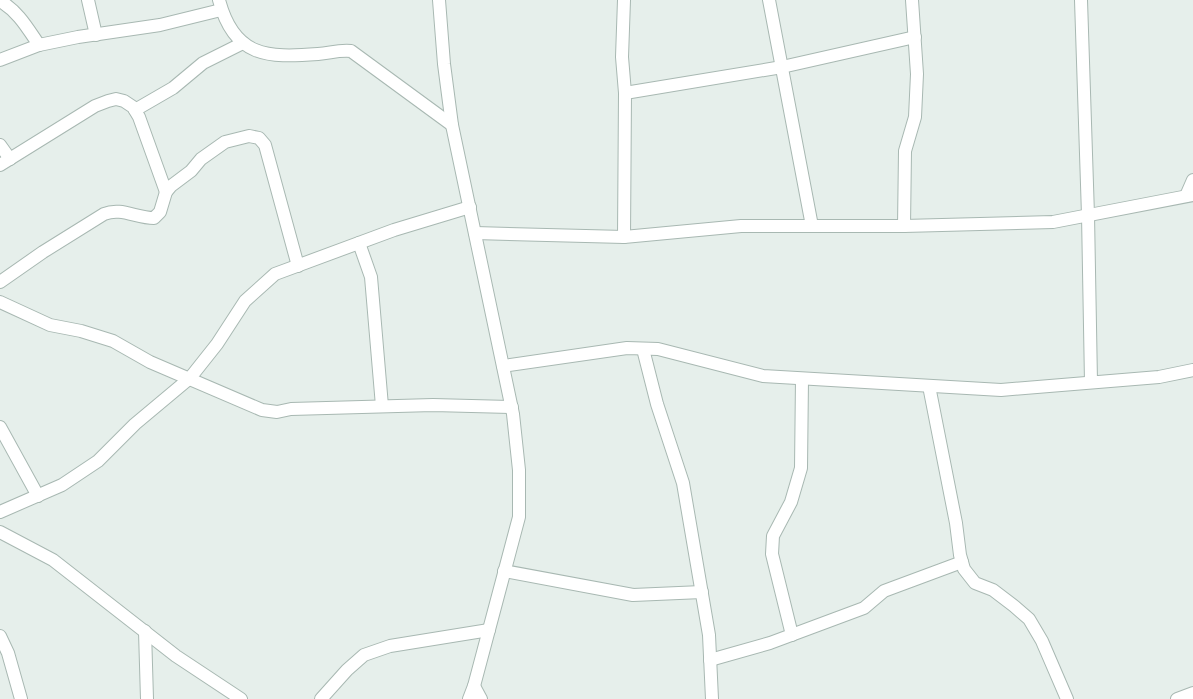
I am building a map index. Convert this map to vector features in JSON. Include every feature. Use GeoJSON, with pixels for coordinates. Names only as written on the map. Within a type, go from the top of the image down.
{"type":"FeatureCollection","features":[{"type":"Feature","properties":{"kind":"street"},"geometry":{"type":"LineString","coordinates":[[88,0],[96,35]]}},
{"type":"Feature","properties":{"kind":"street"},"geometry":{"type":"LineString","coordinates":[[439,0],[444,64],[452,125],[512,407],[519,470],[518,517],[474,686],[469,699]]}},
{"type":"Feature","properties":{"kind":"street"},"geometry":{"type":"LineString","coordinates":[[624,0],[622,56],[625,93],[624,237]]}},
{"type":"Feature","properties":{"kind":"street"},"geometry":{"type":"LineString","coordinates":[[769,0],[812,226]]}},
{"type":"Feature","properties":{"kind":"street"},"geometry":{"type":"LineString","coordinates":[[904,226],[905,151],[915,117],[917,74],[912,0]]}},
{"type":"Feature","properties":{"kind":"street"},"geometry":{"type":"LineString","coordinates":[[1081,0],[1088,215],[1091,382]]}},
{"type":"Feature","properties":{"kind":"street"},"geometry":{"type":"LineString","coordinates":[[9,2],[39,45]]}},
{"type":"Feature","properties":{"kind":"street"},"geometry":{"type":"LineString","coordinates":[[0,60],[39,45],[78,37],[160,25],[220,5],[224,18],[237,37],[250,49],[267,55],[321,54],[337,50],[351,52],[452,125]]}},
{"type":"Feature","properties":{"kind":"street"},"geometry":{"type":"LineString","coordinates":[[625,93],[782,67],[915,37]]}},
{"type":"Feature","properties":{"kind":"street"},"geometry":{"type":"LineString","coordinates":[[135,110],[173,88],[203,63],[243,43]]}},
{"type":"Feature","properties":{"kind":"street"},"geometry":{"type":"LineString","coordinates":[[0,145],[5,162],[94,106],[116,99],[124,101],[135,110],[166,192]]}},
{"type":"Feature","properties":{"kind":"street"},"geometry":{"type":"LineString","coordinates":[[0,282],[43,252],[112,210],[123,211],[138,217],[154,218],[160,212],[166,192],[191,171],[201,159],[225,142],[249,136],[259,138],[265,145],[298,266]]}},
{"type":"Feature","properties":{"kind":"street"},"geometry":{"type":"LineString","coordinates":[[475,233],[624,237],[741,226],[904,226],[1053,222],[1190,196],[1193,180]]}},
{"type":"Feature","properties":{"kind":"street"},"geometry":{"type":"LineString","coordinates":[[0,512],[62,485],[98,461],[135,424],[190,378],[217,344],[245,301],[254,291],[275,274],[394,230],[470,207]]}},
{"type":"Feature","properties":{"kind":"street"},"geometry":{"type":"LineString","coordinates":[[359,243],[371,277],[382,406]]}},
{"type":"Feature","properties":{"kind":"street"},"geometry":{"type":"LineString","coordinates":[[0,302],[50,325],[81,331],[113,341],[150,362],[262,410],[277,412],[291,409],[433,405],[512,407]]}},
{"type":"Feature","properties":{"kind":"street"},"geometry":{"type":"LineString","coordinates":[[503,366],[627,348],[658,349],[763,376],[1001,390],[1159,377],[1193,370]]}},
{"type":"Feature","properties":{"kind":"street"},"geometry":{"type":"LineString","coordinates":[[643,349],[656,404],[681,473],[709,635],[712,699]]}},
{"type":"Feature","properties":{"kind":"street"},"geometry":{"type":"LineString","coordinates":[[792,635],[772,554],[773,536],[791,502],[801,468],[802,379]]}},
{"type":"Feature","properties":{"kind":"street"},"geometry":{"type":"LineString","coordinates":[[929,386],[964,569],[975,582],[993,590],[1014,606],[1028,620],[1042,641],[1067,699]]}},
{"type":"Feature","properties":{"kind":"street"},"geometry":{"type":"LineString","coordinates":[[0,427],[38,496]]}},
{"type":"Feature","properties":{"kind":"street"},"geometry":{"type":"LineString","coordinates":[[0,532],[53,560],[176,656],[241,699]]}},
{"type":"Feature","properties":{"kind":"street"},"geometry":{"type":"LineString","coordinates":[[710,660],[792,635],[864,608],[884,591],[962,562]]}},
{"type":"Feature","properties":{"kind":"street"},"geometry":{"type":"LineString","coordinates":[[504,571],[633,595],[702,592]]}},
{"type":"Feature","properties":{"kind":"street"},"geometry":{"type":"LineString","coordinates":[[321,699],[347,670],[364,655],[390,646],[489,630]]}},
{"type":"Feature","properties":{"kind":"street"},"geometry":{"type":"LineString","coordinates":[[144,631],[147,699]]}},
{"type":"Feature","properties":{"kind":"street"},"geometry":{"type":"LineString","coordinates":[[0,636],[8,654],[21,699]]}},
{"type":"Feature","properties":{"kind":"street"},"geometry":{"type":"LineString","coordinates":[[474,686],[481,699]]}},
{"type":"Feature","properties":{"kind":"street"},"geometry":{"type":"LineString","coordinates":[[1177,699],[1193,693]]}}]}
